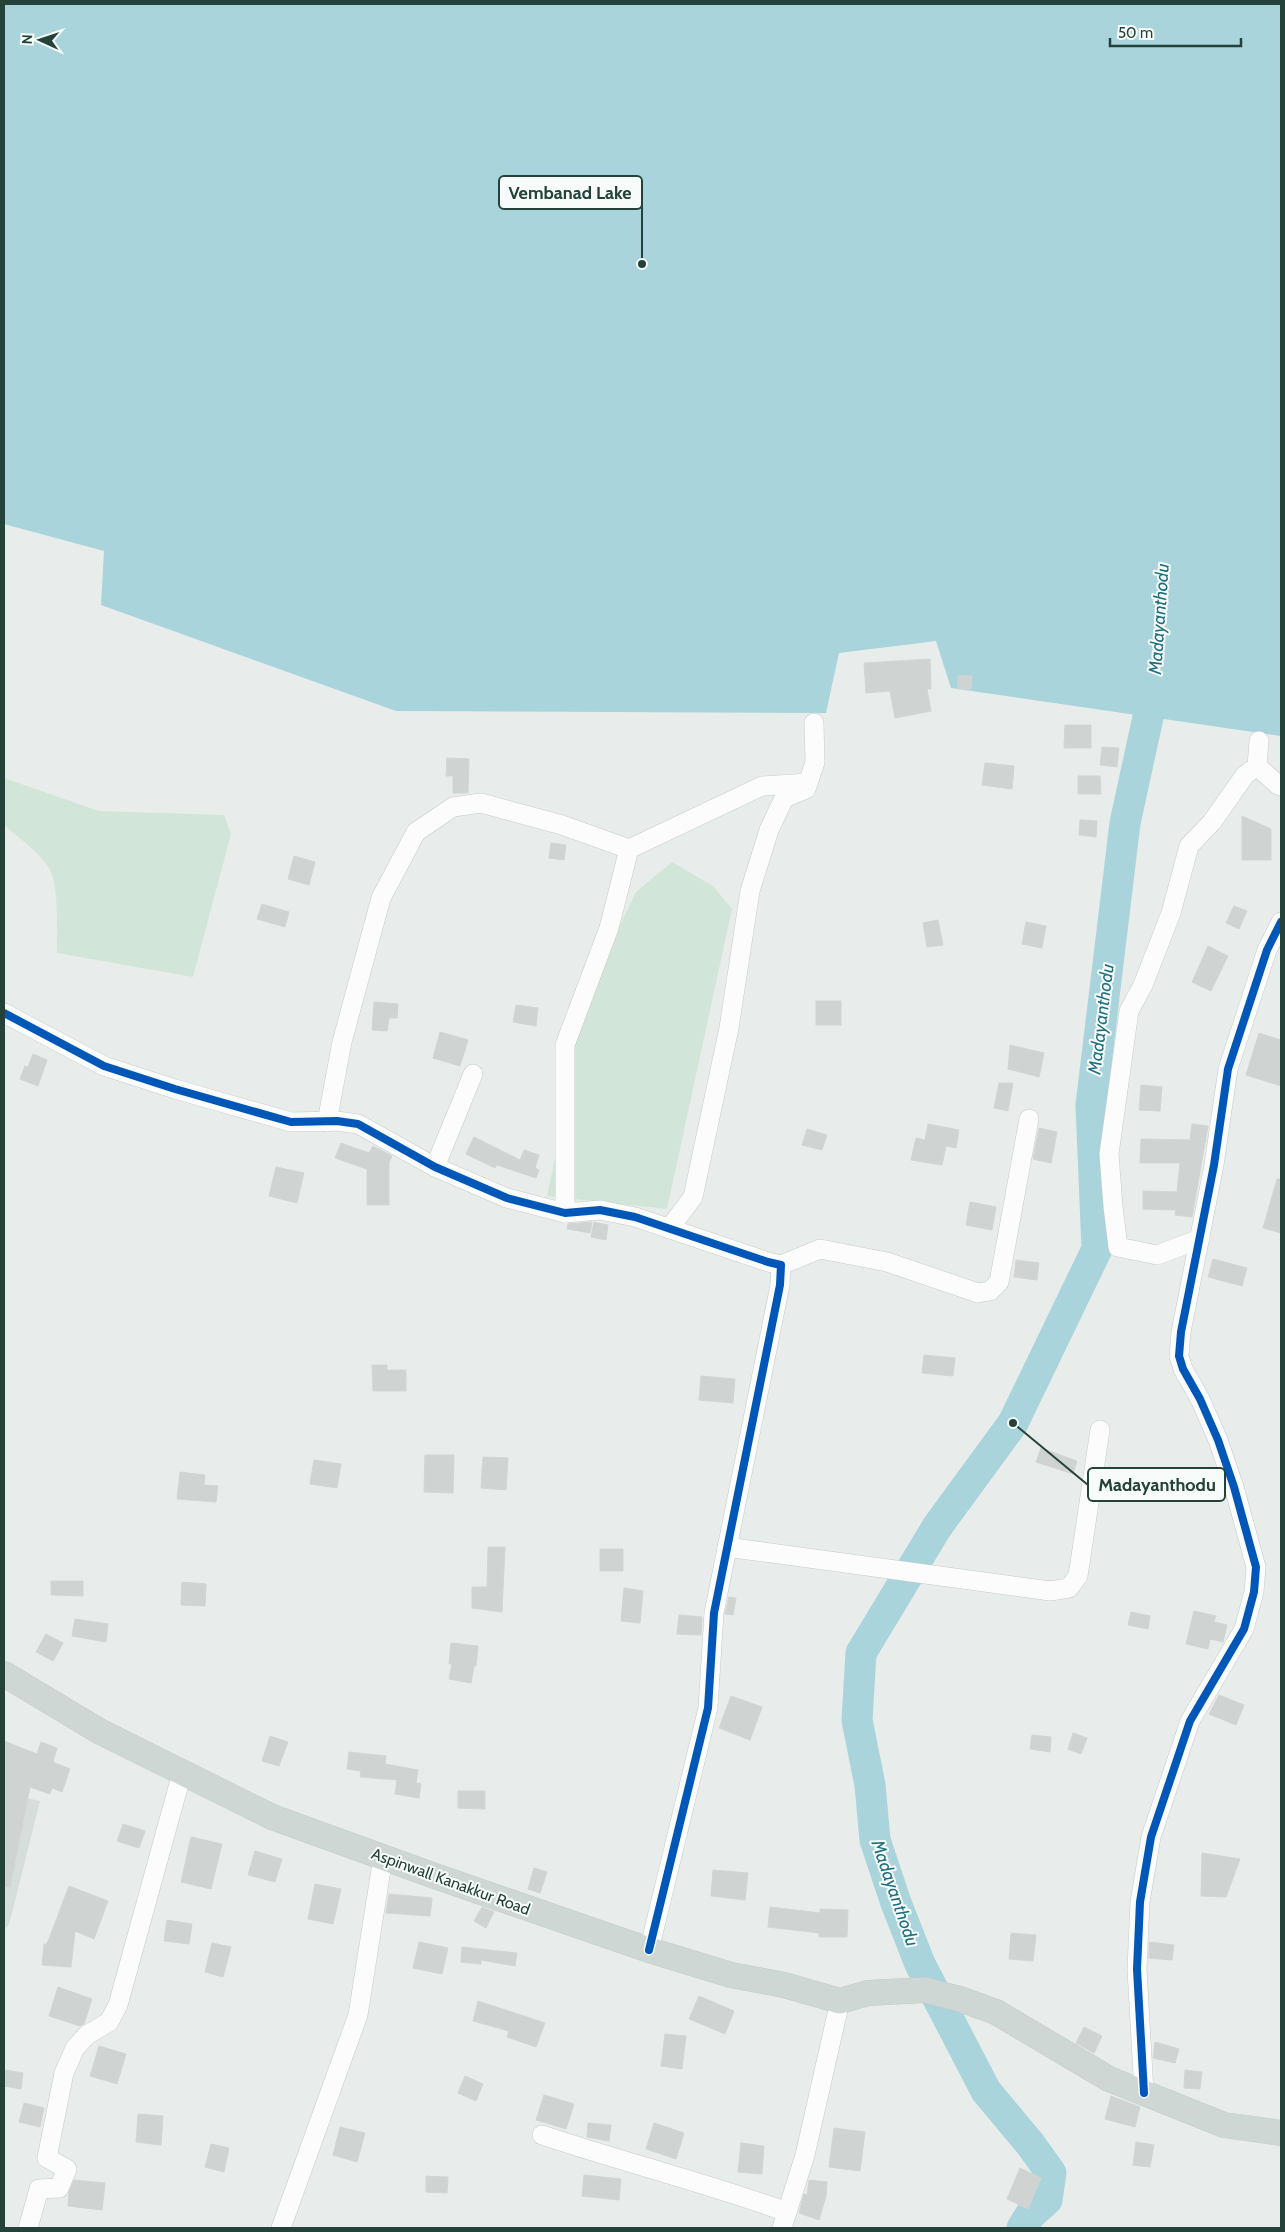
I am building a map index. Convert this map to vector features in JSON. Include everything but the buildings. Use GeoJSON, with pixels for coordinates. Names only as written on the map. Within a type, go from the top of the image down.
{"type":"FeatureCollection","features":[{"type":"Feature","properties":{"kind":"main road","name":"Aspinwall Kanakkur Road"},"geometry":{"type":"LineString","coordinates":[[4,1674],[99,1731],[272,1817],[649,1950],[731,1975],[784,1985],[840,2001]]}},
{"type":"Feature","properties":{"kind":"main road"},"geometry":{"type":"LineString","coordinates":[[840,2001],[868,1993],[925,1990],[960,1999],[996,2012],[1109,2079],[1224,2125],[1281,2133]]}},
{"type":"Feature","properties":{"kind":"street"},"geometry":{"type":"LineString","coordinates":[[669,1229],[694,1197],[729,1028],[750,891],[766,839],[784,798],[806,789],[815,762],[814,723]]}},
{"type":"Feature","properties":{"kind":"street"},"geometry":{"type":"LineString","coordinates":[[1200,1240],[1157,1255],[1118,1247],[1112,1206],[1109,1154],[1129,1011],[1143,985],[1171,913],[1188,846],[1212,822],[1245,775],[1257,766],[1259,741]]}},
{"type":"Feature","properties":{"kind":"street"},"geometry":{"type":"LineString","coordinates":[[1257,766],[1281,786]]}},
{"type":"Feature","properties":{"kind":"street"},"geometry":{"type":"LineString","coordinates":[[327,1122],[342,1042],[381,898],[416,832],[453,807],[482,803],[562,825],[629,849],[762,786],[808,783]]}},
{"type":"Feature","properties":{"kind":"street"},"geometry":{"type":"LineString","coordinates":[[565,1213],[565,1045],[609,928],[629,849]]}},
{"type":"Feature","properties":{"kind":"street"},"geometry":{"type":"LineString","coordinates":[[1144,2093],[1137,1969],[1140,1902],[1151,1837],[1190,1721],[1244,1629],[1254,1592],[1256,1567],[1234,1487],[1218,1440],[1200,1400],[1183,1369],[1179,1356],[1228,1069],[1267,950],[1281,922]]}},
{"type":"Feature","properties":{"kind":"street"},"geometry":{"type":"LineString","coordinates":[[4,1013],[104,1066],[175,1089],[291,1122],[358,1124],[435,1167],[506,1198],[565,1213],[600,1210],[635,1217],[781,1265],[820,1249],[886,1262],[978,1293],[990,1291],[999,1282],[1029,1119]]}},
{"type":"Feature","properties":{"kind":"street"},"geometry":{"type":"LineString","coordinates":[[435,1167],[472,1074]]}},
{"type":"Feature","properties":{"kind":"street"},"geometry":{"type":"LineString","coordinates":[[649,1950],[708,1708],[714,1613],[780,1285],[781,1265]]}},
{"type":"Feature","properties":{"kind":"street"},"geometry":{"type":"LineString","coordinates":[[727,1547],[1050,1591],[1069,1588],[1078,1576],[1100,1430]]}},
{"type":"Feature","properties":{"kind":"street"},"geometry":{"type":"LineString","coordinates":[[28,2228],[39,2188],[59,2188],[67,2170],[47,2158],[64,2073],[74,2048],[88,2035],[109,2022],[118,2005],[182,1773]]}},
{"type":"Feature","properties":{"kind":"street"},"geometry":{"type":"LineString","coordinates":[[281,2228],[358,2016],[383,1857]]}},
{"type":"Feature","properties":{"kind":"street"},"geometry":{"type":"LineString","coordinates":[[542,2135],[630,2164],[717,2187],[784,2220],[805,2155],[840,2001]]}},
{"type":"Feature","properties":{"kind":"shaded area"},"geometry":{"type":"Polygon","coordinates":[[[4,1793],[40,1801],[9,1925],[4,1930],[4,1793]]]}},
{"type":"Feature","properties":{"kind":"green space"},"geometry":{"type":"Polygon","coordinates":[[[4,778],[99,811],[224,815],[231,834],[193,977],[57,953],[57,909],[52,875],[39,856],[4,825],[4,778]]]}},
{"type":"Feature","properties":{"kind":"green space"},"geometry":{"type":"Polygon","coordinates":[[[672,862],[713,886],[732,909],[667,1209],[547,1196],[566,1106],[574,1021],[636,892],[672,862]]]}},
{"type":"Feature","properties":{"kind":"water"},"geometry":{"type":"Polygon","coordinates":[[[4,4],[1281,4],[1281,736],[951,688],[936,641],[839,653],[826,713],[396,711],[101,605],[104,551],[4,524],[4,4]]]}},
{"type":"Feature","properties":{"kind":"waterway","name":"Madayanthodu"},"geometry":{"type":"LineString","coordinates":[[1022,2228],[1030,2215],[1047,2200],[1051,2173],[1031,2145],[986,2091],[920,1964],[896,1903],[875,1840],[870,1785],[857,1720],[861,1653],[937,1527],[1013,1423],[1097,1249],[1091,1105],[1125,823],[1157,676]]}},
{"type":"Feature","properties":{"kind":"cycle path"},"geometry":{"type":"LineString","coordinates":[[1144,2093],[1137,1969],[1140,1902],[1151,1837],[1190,1721],[1244,1629],[1254,1592],[1256,1567],[1234,1487],[1218,1440],[1200,1399],[1183,1369],[1179,1356],[1181,1332],[1214,1165],[1228,1069],[1267,950],[1281,922]]}},
{"type":"Feature","properties":{"kind":"cycle path"},"geometry":{"type":"LineString","coordinates":[[4,1013],[104,1066],[175,1089],[291,1122],[337,1121],[358,1124],[435,1167],[507,1198],[565,1213],[600,1210],[635,1217],[781,1265],[780,1285],[714,1613],[708,1708],[649,1950]]}},
{"type":"Feature","properties":{"kind":"place","name":"Vembanad Lake"},"geometry":{"type":"Point","coordinates":[642,264]}},
{"type":"Feature","properties":{"kind":"place","name":"Madayanthodu"},"geometry":{"type":"Point","coordinates":[1013,1423]}}]}
